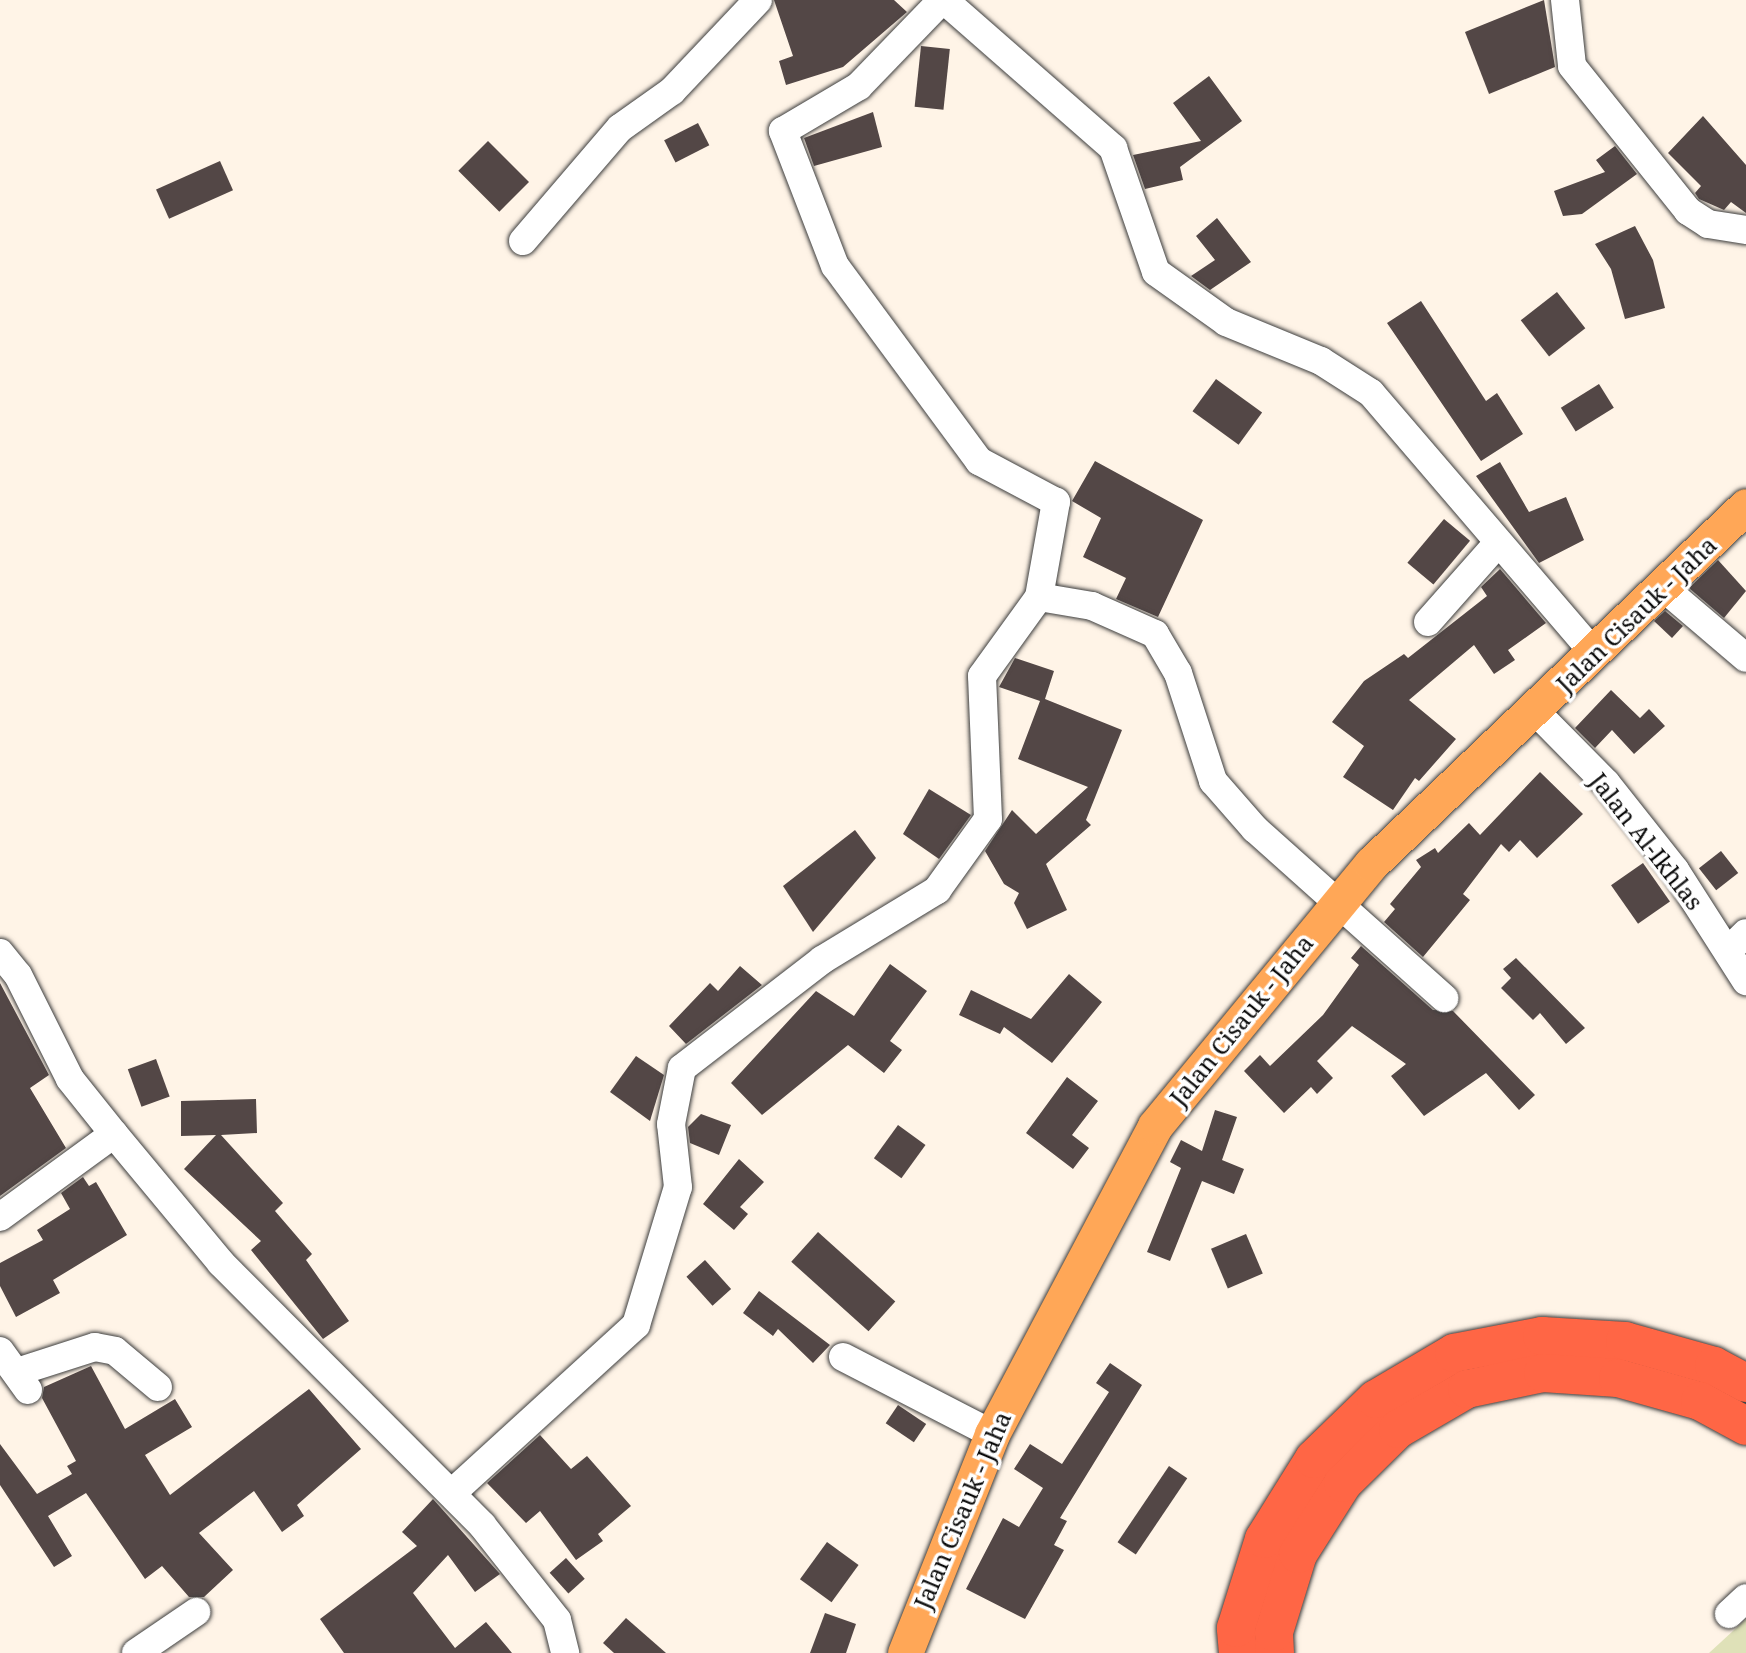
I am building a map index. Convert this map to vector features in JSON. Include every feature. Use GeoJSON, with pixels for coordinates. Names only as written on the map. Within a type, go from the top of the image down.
{"type":"FeatureCollection","features":[{"type":"Feature","properties":{"kind":"highway"},"geometry":{"type":"LineString","coordinates":[[1238,1653],[1236,1628],[1264,1538],[1314,1459],[1376,1399],[1454,1353],[1542,1336],[1625,1341],[1714,1366],[1746,1383]]}},
{"type":"Feature","properties":{"kind":"highway"},"geometry":{"type":"LineString","coordinates":[[1275,1653],[1274,1632],[1298,1554],[1343,1483],[1398,1429],[1467,1389],[1544,1373],[1618,1378],[1700,1401],[1746,1426]]}},
{"type":"Feature","properties":{"kind":"main road","name":"Jalan Cisauk - Jaha"},"geometry":{"type":"LineString","coordinates":[[905,1653],[992,1434],[1155,1126],[1339,903],[1594,653],[1665,589],[1746,506]]}},
{"type":"Feature","properties":{"kind":"street"},"geometry":{"type":"LineString","coordinates":[[523,241],[620,128],[672,91],[758,0]]}},
{"type":"Feature","properties":{"kind":"street"},"geometry":{"type":"LineString","coordinates":[[452,1493],[636,1325],[678,1187],[671,1124],[682,1068],[822,960],[937,890],[988,819],[982,676],[1039,597],[1056,502],[979,461],[835,266],[783,131],[859,86],[943,0],[1113,148],[1156,272],[1226,322],[1349,375],[1594,653]]}},
{"type":"Feature","properties":{"kind":"street"},"geometry":{"type":"LineString","coordinates":[[1565,0],[1572,66],[1688,211],[1708,224],[1746,230]]}},
{"type":"Feature","properties":{"kind":"street"},"geometry":{"type":"LineString","coordinates":[[1428,622],[1497,544]]}},
{"type":"Feature","properties":{"kind":"street"},"geometry":{"type":"LineString","coordinates":[[1665,589],[1746,658]]}},
{"type":"Feature","properties":{"kind":"street"},"geometry":{"type":"LineString","coordinates":[[1039,597],[1093,606],[1155,634],[1178,673],[1213,781],[1255,828],[1444,998]]}},
{"type":"Feature","properties":{"kind":"street","name":"Jalan Al-Ikhlas"},"geometry":{"type":"LineString","coordinates":[[1535,711],[1606,783],[1737,942],[1746,981]]}},
{"type":"Feature","properties":{"kind":"street"},"geometry":{"type":"LineString","coordinates":[[0,953],[18,975],[70,1079],[114,1134],[221,1263],[452,1493],[557,1620],[565,1653]]}},
{"type":"Feature","properties":{"kind":"street"},"geometry":{"type":"LineString","coordinates":[[0,1217],[114,1134]]}},
{"type":"Feature","properties":{"kind":"street"},"geometry":{"type":"LineString","coordinates":[[15,1371],[95,1347],[115,1351],[158,1387]]}},
{"type":"Feature","properties":{"kind":"street"},"geometry":{"type":"LineString","coordinates":[[843,1357],[992,1434]]}},
{"type":"Feature","properties":{"kind":"street"},"geometry":{"type":"LineString","coordinates":[[136,1653],[196,1612]]}},
{"type":"Feature","properties":{"kind":"green space"},"geometry":{"type":"Polygon","coordinates":[[[1746,1619],[1746,1653],[1709,1653],[1746,1619]]]}},
{"type":"Feature","properties":{"kind":"building"},"geometry":{"type":"Polygon","coordinates":[[[774,0],[894,0],[907,12],[843,67],[786,85],[779,61],[793,56],[774,0]]]}},
{"type":"Feature","properties":{"kind":"building"},"geometry":{"type":"Polygon","coordinates":[[[1544,0],[1555,67],[1489,94],[1465,32],[1544,0]]]}},
{"type":"Feature","properties":{"kind":"building"},"geometry":{"type":"Polygon","coordinates":[[[921,46],[950,49],[943,110],[915,107],[921,46]]]}},
{"type":"Feature","properties":{"kind":"building"},"geometry":{"type":"Polygon","coordinates":[[[1209,76],[1242,121],[1180,167],[1183,180],[1145,189],[1133,155],[1201,141],[1173,103],[1209,76]]]}},
{"type":"Feature","properties":{"kind":"building"},"geometry":{"type":"Polygon","coordinates":[[[873,112],[882,147],[814,166],[804,138],[873,112]]]}},
{"type":"Feature","properties":{"kind":"building"},"geometry":{"type":"Polygon","coordinates":[[[1703,116],[1746,165],[1746,213],[1731,202],[1724,210],[1699,199],[1695,193],[1701,186],[1668,153],[1703,116]]]}},
{"type":"Feature","properties":{"kind":"building"},"geometry":{"type":"Polygon","coordinates":[[[698,123],[709,145],[675,163],[664,140],[698,123]]]}},
{"type":"Feature","properties":{"kind":"building"},"geometry":{"type":"Polygon","coordinates":[[[488,141],[529,182],[499,212],[458,171],[488,141]]]}},
{"type":"Feature","properties":{"kind":"building"},"geometry":{"type":"Polygon","coordinates":[[[1615,146],[1637,174],[1582,214],[1563,216],[1554,191],[1605,172],[1596,160],[1615,146]]]}},
{"type":"Feature","properties":{"kind":"building"},"geometry":{"type":"Polygon","coordinates":[[[220,161],[233,190],[169,219],[156,189],[220,161]]]}},
{"type":"Feature","properties":{"kind":"building"},"geometry":{"type":"Polygon","coordinates":[[[1217,218],[1251,262],[1210,290],[1191,276],[1215,260],[1196,236],[1217,218]]]}},
{"type":"Feature","properties":{"kind":"building"},"geometry":{"type":"Polygon","coordinates":[[[1635,226],[1653,260],[1665,308],[1625,319],[1611,269],[1595,244],[1635,226]]]}},
{"type":"Feature","properties":{"kind":"building"},"geometry":{"type":"Polygon","coordinates":[[[1557,292],[1585,328],[1549,357],[1521,320],[1557,292]]]}},
{"type":"Feature","properties":{"kind":"building"},"geometry":{"type":"Polygon","coordinates":[[[1421,301],[1486,401],[1497,393],[1523,434],[1481,461],[1387,323],[1421,301]]]}},
{"type":"Feature","properties":{"kind":"building"},"geometry":{"type":"Polygon","coordinates":[[[1216,379],[1262,413],[1239,445],[1192,411],[1216,379]]]}},
{"type":"Feature","properties":{"kind":"building"},"geometry":{"type":"Polygon","coordinates":[[[1599,384],[1614,408],[1576,432],[1561,408],[1599,384]]]}},
{"type":"Feature","properties":{"kind":"building"},"geometry":{"type":"Polygon","coordinates":[[[1095,461],[1203,520],[1158,617],[1116,599],[1126,578],[1083,557],[1101,518],[1072,501],[1095,461]]]}},
{"type":"Feature","properties":{"kind":"building"},"geometry":{"type":"Polygon","coordinates":[[[1500,462],[1529,512],[1566,497],[1584,540],[1539,563],[1476,476],[1500,462]]]}},
{"type":"Feature","properties":{"kind":"building"},"geometry":{"type":"Polygon","coordinates":[[[1444,519],[1470,541],[1433,585],[1407,563],[1444,519]]]}},
{"type":"Feature","properties":{"kind":"building"},"geometry":{"type":"Polygon","coordinates":[[[1718,560],[1746,591],[1724,618],[1689,588],[1718,560]]]}},
{"type":"Feature","properties":{"kind":"building"},"geometry":{"type":"Polygon","coordinates":[[[1500,569],[1546,623],[1508,650],[1515,660],[1494,674],[1474,645],[1409,700],[1456,739],[1419,781],[1415,778],[1393,810],[1343,777],[1364,746],[1332,722],[1364,681],[1404,654],[1408,658],[1487,596],[1481,587],[1500,569]]]}},
{"type":"Feature","properties":{"kind":"building"},"geometry":{"type":"Polygon","coordinates":[[[1665,611],[1683,626],[1672,638],[1654,621],[1665,611]]]}},
{"type":"Feature","properties":{"kind":"building"},"geometry":{"type":"Polygon","coordinates":[[[1015,658],[1054,671],[1045,699],[1122,730],[1086,820],[1091,825],[1046,864],[1067,910],[1027,929],[1014,903],[1019,893],[1004,884],[985,851],[1012,810],[1036,834],[1088,787],[1018,759],[1040,701],[999,687],[1015,658]]]}},
{"type":"Feature","properties":{"kind":"building"},"geometry":{"type":"Polygon","coordinates":[[[1611,690],[1640,718],[1649,709],[1665,726],[1634,754],[1612,730],[1595,748],[1575,728],[1611,690]]]}},
{"type":"Feature","properties":{"kind":"building"},"geometry":{"type":"Polygon","coordinates":[[[1540,772],[1583,814],[1537,858],[1520,840],[1509,852],[1501,844],[1463,894],[1470,900],[1423,957],[1384,922],[1395,909],[1390,904],[1421,867],[1416,860],[1435,848],[1438,853],[1469,823],[1480,835],[1540,772]]]}},
{"type":"Feature","properties":{"kind":"building"},"geometry":{"type":"Polygon","coordinates":[[[929,789],[971,815],[939,859],[903,834],[929,789]]]}},
{"type":"Feature","properties":{"kind":"building"},"geometry":{"type":"Polygon","coordinates":[[[855,830],[876,858],[813,932],[783,886],[855,830]]]}},
{"type":"Feature","properties":{"kind":"building"},"geometry":{"type":"Polygon","coordinates":[[[1721,851],[1738,873],[1716,890],[1699,868],[1721,851]]]}},
{"type":"Feature","properties":{"kind":"building"},"geometry":{"type":"Polygon","coordinates":[[[1643,863],[1670,902],[1638,924],[1611,885],[1643,863]]]}},
{"type":"Feature","properties":{"kind":"building"},"geometry":{"type":"Polygon","coordinates":[[[1361,946],[1433,1010],[1453,1011],[1535,1095],[1519,1110],[1486,1073],[1424,1116],[1391,1076],[1406,1064],[1352,1026],[1317,1061],[1333,1078],[1317,1094],[1311,1087],[1284,1113],[1244,1071],[1260,1055],[1270,1066],[1323,1015],[1359,965],[1351,958],[1361,946]]]}},
{"type":"Feature","properties":{"kind":"building"},"geometry":{"type":"Polygon","coordinates":[[[1516,958],[1585,1028],[1566,1044],[1540,1013],[1533,1020],[1501,988],[1511,978],[1503,969],[1516,958]]]}},
{"type":"Feature","properties":{"kind":"building"},"geometry":{"type":"Polygon","coordinates":[[[890,964],[927,991],[890,1041],[902,1050],[884,1073],[848,1045],[762,1115],[731,1083],[816,991],[854,1016],[890,964]]]}},
{"type":"Feature","properties":{"kind":"building"},"geometry":{"type":"Polygon","coordinates":[[[740,966],[762,985],[686,1044],[669,1026],[710,983],[718,991],[740,966]]]}},
{"type":"Feature","properties":{"kind":"building"},"geometry":{"type":"Polygon","coordinates":[[[1069,974],[1102,1002],[1052,1063],[1004,1027],[1000,1034],[959,1015],[971,990],[1031,1019],[1069,974]]]}},
{"type":"Feature","properties":{"kind":"building"},"geometry":{"type":"Polygon","coordinates":[[[0,983],[49,1075],[30,1088],[66,1148],[0,1196],[0,983]]]}},
{"type":"Feature","properties":{"kind":"building"},"geometry":{"type":"Polygon","coordinates":[[[636,1056],[664,1075],[650,1121],[610,1092],[636,1056]]]}},
{"type":"Feature","properties":{"kind":"building"},"geometry":{"type":"Polygon","coordinates":[[[156,1059],[170,1097],[141,1107],[128,1069],[156,1059]]]}},
{"type":"Feature","properties":{"kind":"building"},"geometry":{"type":"Polygon","coordinates":[[[1067,1077],[1098,1101],[1072,1135],[1089,1148],[1073,1169],[1026,1133],[1067,1077]]]}},
{"type":"Feature","properties":{"kind":"building"},"geometry":{"type":"Polygon","coordinates":[[[256,1099],[257,1133],[221,1135],[283,1203],[275,1211],[312,1254],[306,1260],[349,1321],[323,1339],[251,1250],[261,1241],[184,1169],[216,1135],[181,1136],[181,1101],[256,1099]]]}},
{"type":"Feature","properties":{"kind":"building"},"geometry":{"type":"Polygon","coordinates":[[[1215,1110],[1237,1117],[1222,1160],[1244,1169],[1234,1194],[1202,1181],[1170,1261],[1147,1252],[1181,1168],[1170,1162],[1181,1140],[1202,1151],[1215,1110]]]}},
{"type":"Feature","properties":{"kind":"building"},"geometry":{"type":"Polygon","coordinates":[[[701,1114],[731,1125],[719,1155],[690,1143],[688,1127],[701,1114]]]}},
{"type":"Feature","properties":{"kind":"building"},"geometry":{"type":"Polygon","coordinates":[[[898,1125],[926,1145],[901,1178],[874,1158],[898,1125]]]}},
{"type":"Feature","properties":{"kind":"building"},"geometry":{"type":"Polygon","coordinates":[[[739,1159],[764,1182],[740,1207],[748,1214],[734,1230],[703,1204],[739,1159]]]}},
{"type":"Feature","properties":{"kind":"building"},"geometry":{"type":"Polygon","coordinates":[[[83,1177],[89,1186],[96,1182],[127,1235],[53,1280],[60,1293],[16,1317],[0,1286],[0,1263],[43,1240],[37,1230],[70,1209],[61,1193],[83,1177]]]}},
{"type":"Feature","properties":{"kind":"building"},"geometry":{"type":"Polygon","coordinates":[[[818,1232],[895,1302],[869,1331],[791,1262],[818,1232]]]}},
{"type":"Feature","properties":{"kind":"building"},"geometry":{"type":"Polygon","coordinates":[[[1246,1234],[1263,1274],[1228,1288],[1211,1249],[1246,1234]]]}},
{"type":"Feature","properties":{"kind":"building"},"geometry":{"type":"Polygon","coordinates":[[[705,1260],[731,1289],[713,1306],[686,1277],[705,1260]]]}},
{"type":"Feature","properties":{"kind":"building"},"geometry":{"type":"Polygon","coordinates":[[[759,1291],[830,1345],[813,1363],[778,1329],[773,1336],[743,1313],[759,1291]]]}},
{"type":"Feature","properties":{"kind":"building"},"geometry":{"type":"Polygon","coordinates":[[[1110,1363],[1142,1385],[1060,1518],[1067,1521],[1054,1545],[1064,1550],[1025,1619],[966,1589],[1003,1518],[1019,1527],[1043,1488],[1014,1469],[1030,1444],[1062,1464],[1109,1392],[1096,1383],[1110,1363]]]}},
{"type":"Feature","properties":{"kind":"building"},"geometry":{"type":"Polygon","coordinates":[[[91,1366],[125,1429],[175,1399],[192,1427],[145,1455],[170,1495],[309,1389],[361,1449],[297,1505],[304,1516],[282,1532],[254,1491],[199,1533],[233,1570],[204,1597],[189,1597],[162,1566],[145,1579],[86,1493],[48,1516],[72,1556],[54,1567],[0,1485],[0,1444],[37,1494],[72,1474],[67,1466],[76,1461],[42,1398],[44,1387],[91,1366]]]}},
{"type":"Feature","properties":{"kind":"building"},"geometry":{"type":"Polygon","coordinates":[[[898,1405],[926,1424],[914,1442],[886,1423],[898,1405]]]}},
{"type":"Feature","properties":{"kind":"building"},"geometry":{"type":"Polygon","coordinates":[[[540,1435],[571,1469],[587,1456],[631,1506],[598,1534],[603,1541],[576,1560],[540,1511],[526,1523],[487,1483],[540,1435]]]}},
{"type":"Feature","properties":{"kind":"building"},"geometry":{"type":"Polygon","coordinates":[[[1169,1466],[1187,1478],[1136,1555],[1118,1542],[1169,1466]]]}},
{"type":"Feature","properties":{"kind":"building"},"geometry":{"type":"Polygon","coordinates":[[[433,1499],[500,1574],[475,1592],[448,1555],[413,1593],[455,1648],[486,1622],[512,1653],[344,1653],[320,1619],[417,1546],[402,1532],[433,1499]]]}},
{"type":"Feature","properties":{"kind":"building"},"geometry":{"type":"Polygon","coordinates":[[[827,1542],[859,1565],[832,1602],[800,1579],[827,1542]]]}},
{"type":"Feature","properties":{"kind":"building"},"geometry":{"type":"Polygon","coordinates":[[[566,1558],[585,1579],[568,1594],[550,1573],[566,1558]]]}},
{"type":"Feature","properties":{"kind":"building"},"geometry":{"type":"Polygon","coordinates":[[[825,1613],[856,1624],[846,1653],[810,1653],[825,1613]]]}},
{"type":"Feature","properties":{"kind":"building"},"geometry":{"type":"Polygon","coordinates":[[[626,1618],[666,1653],[614,1653],[603,1643],[626,1618]]]}}]}
